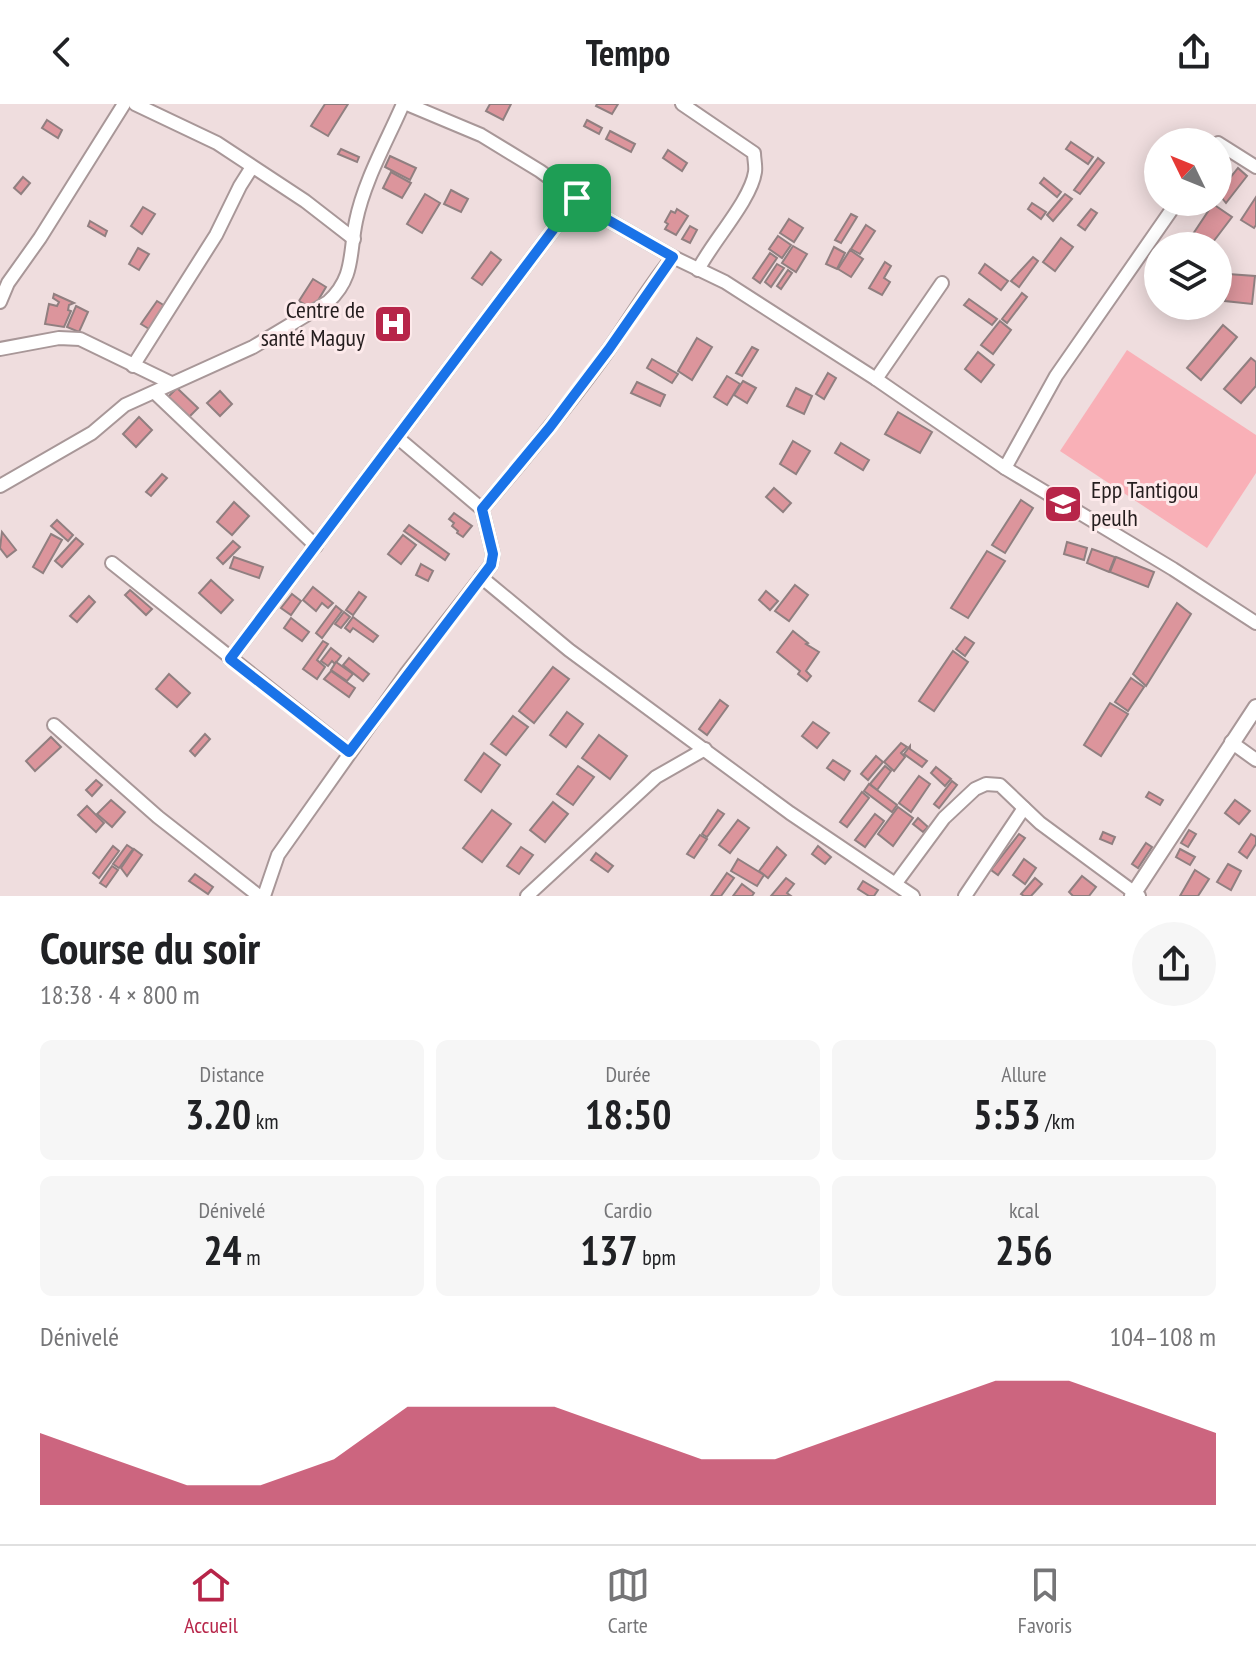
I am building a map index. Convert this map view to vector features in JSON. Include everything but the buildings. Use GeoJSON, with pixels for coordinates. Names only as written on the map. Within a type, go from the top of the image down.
{"type":"FeatureCollection","features":[{"type":"Feature","properties":{"kind":"main road"},"geometry":{"type":"LineString","coordinates":[[1135,895],[1256,707]]}},
{"type":"Feature","properties":{"kind":"street"},"geometry":{"type":"LineString","coordinates":[[0,302],[8,283],[124,104]]}},
{"type":"Feature","properties":{"kind":"street"},"geometry":{"type":"LineString","coordinates":[[135,104],[217,143],[305,201],[354,239]]}},
{"type":"Feature","properties":{"kind":"street"},"geometry":{"type":"LineString","coordinates":[[0,486],[92,433],[125,405],[253,347],[339,293],[347,278],[356,221],[370,181],[405,104],[481,135],[540,171],[603,217],[725,282],[876,379],[1005,468],[1256,623]]}},
{"type":"Feature","properties":{"kind":"street"},"geometry":{"type":"LineString","coordinates":[[682,104],[754,153],[755,172],[750,187],[698,270]]}},
{"type":"Feature","properties":{"kind":"street"},"geometry":{"type":"LineString","coordinates":[[1232,152],[1256,167]]}},
{"type":"Feature","properties":{"kind":"street"},"geometry":{"type":"LineString","coordinates":[[133,366],[216,235],[252,167]]}},
{"type":"Feature","properties":{"kind":"street"},"geometry":{"type":"LineString","coordinates":[[230,659],[577,198]]}},
{"type":"Feature","properties":{"kind":"street"},"geometry":{"type":"LineString","coordinates":[[1005,468],[1056,376],[1167,216]]}},
{"type":"Feature","properties":{"kind":"street"},"geometry":{"type":"LineString","coordinates":[[482,509],[609,349],[673,257]]}},
{"type":"Feature","properties":{"kind":"street"},"geometry":{"type":"LineString","coordinates":[[876,379],[942,283]]}},
{"type":"Feature","properties":{"kind":"street"},"geometry":{"type":"LineString","coordinates":[[0,349],[33,341],[80,339],[171,383]]}},
{"type":"Feature","properties":{"kind":"street"},"geometry":{"type":"LineString","coordinates":[[155,393],[316,546]]}},
{"type":"Feature","properties":{"kind":"street"},"geometry":{"type":"LineString","coordinates":[[54,725],[169,826],[261,896],[278,855],[349,752],[491,565],[493,554],[482,509],[398,438]]}},
{"type":"Feature","properties":{"kind":"street"},"geometry":{"type":"LineString","coordinates":[[112,563],[349,752]]}},
{"type":"Feature","properties":{"kind":"street"},"geometry":{"type":"LineString","coordinates":[[481,577],[569,650],[790,813],[913,896]]}},
{"type":"Feature","properties":{"kind":"street"},"geometry":{"type":"LineString","coordinates":[[1231,742],[1256,760]]}},
{"type":"Feature","properties":{"kind":"street"},"geometry":{"type":"LineString","coordinates":[[527,896],[656,777],[705,749]]}},
{"type":"Feature","properties":{"kind":"street"},"geometry":{"type":"LineString","coordinates":[[896,883],[944,818],[975,789],[986,784],[1000,785],[1024,808],[1135,895]]}},
{"type":"Feature","properties":{"kind":"street"},"geometry":{"type":"LineString","coordinates":[[965,896],[1024,808]]}},
{"type":"Feature","properties":{"kind":"shaded area"},"geometry":{"type":"Polygon","coordinates":[[[1127,350],[1256,435],[1256,473],[1207,548],[1060,451],[1127,350]]]}},
{"type":"Feature","properties":{"kind":"place","name":"Centre de santé Maguy"},"geometry":{"type":"Point","coordinates":[393,324]}},
{"type":"Feature","properties":{"kind":"place","name":"Epp Tantigou peulh"},"geometry":{"type":"Point","coordinates":[1063,504]}},
{"type":"Feature","properties":{"kind":"route"},"geometry":{"type":"LineString","coordinates":[[577,198],[603,217],[673,257],[550,427],[482,509],[493,554],[491,565],[349,752],[230,659],[577,198]]}}]}
